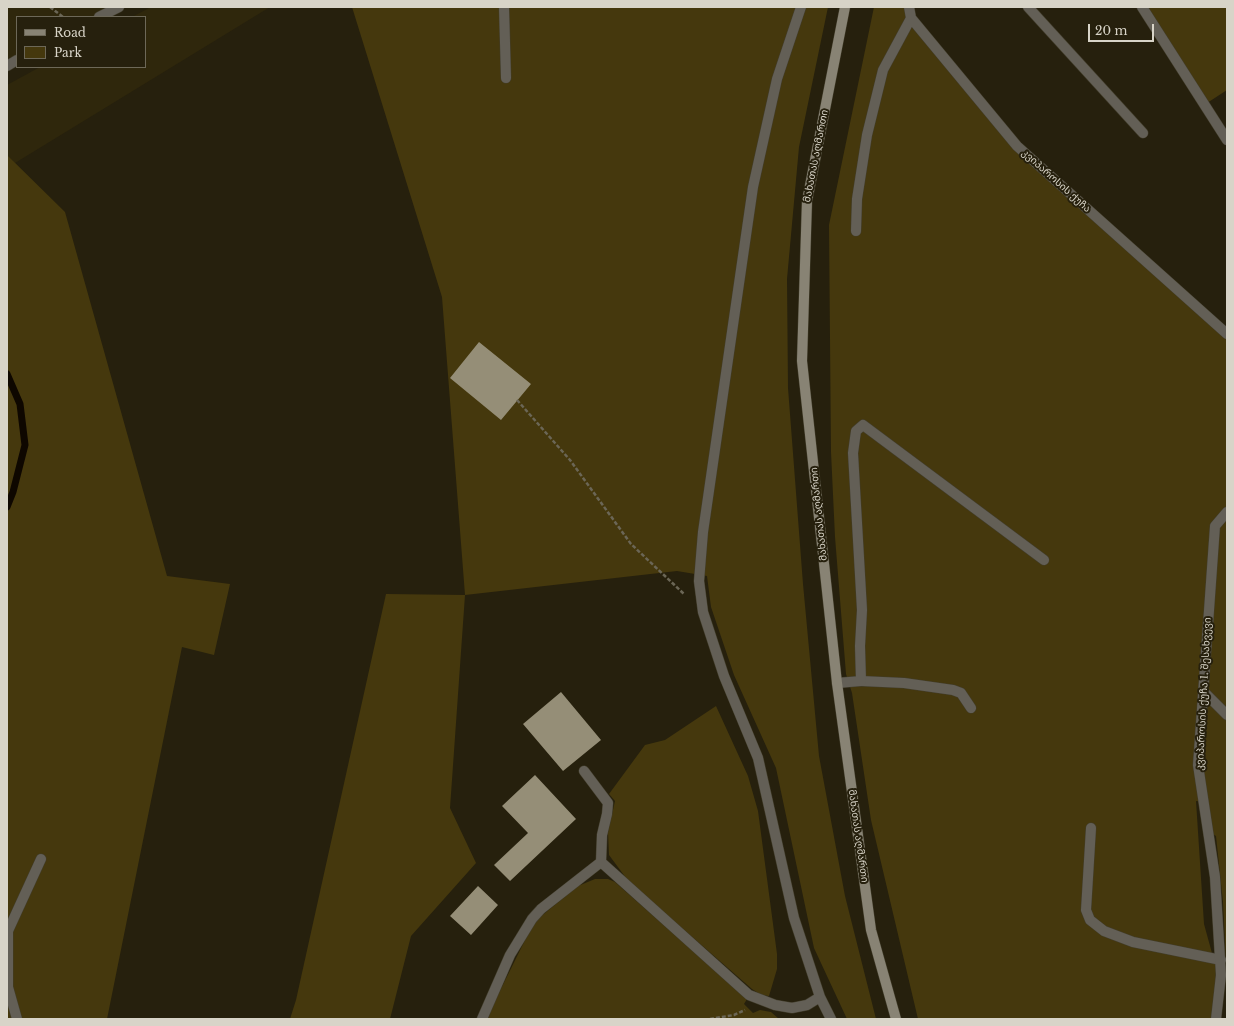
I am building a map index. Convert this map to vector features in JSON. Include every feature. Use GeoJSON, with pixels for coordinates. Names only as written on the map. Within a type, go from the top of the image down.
{"type":"FeatureCollection","features":[{"type":"Feature","properties":{"kind":"main road","name":"მახათას აღმართი"},"geometry":{"type":"LineString","coordinates":[[845,7],[807,201],[802,360],[837,683],[872,930],[896,1019]]}},
{"type":"Feature","properties":{"kind":"street"},"geometry":{"type":"LineString","coordinates":[[101,16],[119,7]]}},
{"type":"Feature","properties":{"kind":"street"},"geometry":{"type":"LineString","coordinates":[[504,7],[506,78]]}},
{"type":"Feature","properties":{"kind":"street"},"geometry":{"type":"LineString","coordinates":[[801,7],[777,79],[753,187],[703,532],[700,581],[703,612],[724,676],[758,758],[794,918],[820,997],[831,1019]]}},
{"type":"Feature","properties":{"kind":"street","name":"კვიპაროსის ქუჩა"},"geometry":{"type":"LineString","coordinates":[[909,7],[911,18],[1017,146],[1227,334]]}},
{"type":"Feature","properties":{"kind":"street"},"geometry":{"type":"LineString","coordinates":[[1028,7],[1143,133]]}},
{"type":"Feature","properties":{"kind":"street"},"geometry":{"type":"LineString","coordinates":[[1142,7],[1227,140]]}},
{"type":"Feature","properties":{"kind":"street"},"geometry":{"type":"LineString","coordinates":[[856,231],[857,199],[867,135],[883,70],[911,18]]}},
{"type":"Feature","properties":{"kind":"street"},"geometry":{"type":"LineString","coordinates":[[7,66],[16,61]]}},
{"type":"Feature","properties":{"kind":"street"},"geometry":{"type":"LineString","coordinates":[[861,681],[860,646],[862,610],[853,453],[856,431],[862,425],[1044,560]]}},
{"type":"Feature","properties":{"kind":"street","name":"კვიპაროსის ქუჩა 1. შესახვევი"},"geometry":{"type":"LineString","coordinates":[[1216,1019],[1222,975],[1215,877],[1198,766],[1215,526],[1227,512]]}},
{"type":"Feature","properties":{"kind":"street"},"geometry":{"type":"LineString","coordinates":[[837,683],[861,681],[904,682],[953,690],[961,693],[971,708]]}},
{"type":"Feature","properties":{"kind":"street"},"geometry":{"type":"LineString","coordinates":[[1203,691],[1227,715]]}},
{"type":"Feature","properties":{"kind":"street"},"geometry":{"type":"LineString","coordinates":[[584,772],[608,804],[602,835],[601,862]]}},
{"type":"Feature","properties":{"kind":"street"},"geometry":{"type":"LineString","coordinates":[[1091,828],[1086,910],[1090,920],[1104,931],[1133,942],[1220,960]]}},
{"type":"Feature","properties":{"kind":"street"},"geometry":{"type":"LineString","coordinates":[[17,1019],[8,987],[8,931],[41,859]]}},
{"type":"Feature","properties":{"kind":"street"},"geometry":{"type":"LineString","coordinates":[[601,862],[749,995],[775,1005],[792,1008],[807,1005],[820,997]]}},
{"type":"Feature","properties":{"kind":"street"},"geometry":{"type":"LineString","coordinates":[[482,1019],[510,956],[532,919],[541,908],[601,862]]}},
{"type":"Feature","properties":{"kind":"street"},"geometry":{"type":"LineString","coordinates":[[792,1008],[792,1019]]}},
{"type":"Feature","properties":{"kind":"path"},"geometry":{"type":"LineString","coordinates":[[50,7],[62,16]]}},
{"type":"Feature","properties":{"kind":"path"},"geometry":{"type":"LineString","coordinates":[[517,400],[570,460],[630,544],[703,612]]}},
{"type":"Feature","properties":{"kind":"path"},"geometry":{"type":"LineString","coordinates":[[710,1019],[734,1014],[748,1009],[760,999]]}},
{"type":"Feature","properties":{"kind":"shaded area"},"geometry":{"type":"Polygon","coordinates":[[[7,7],[119,7],[101,16],[16,16],[16,61],[7,66],[7,7]]]}},
{"type":"Feature","properties":{"kind":"shaded area"},"geometry":{"type":"Polygon","coordinates":[[[151,7],[270,7],[15,163],[7,155],[7,85],[38,68],[146,68],[146,16],[134,16],[151,7]]]}},
{"type":"Feature","properties":{"kind":"green space"},"geometry":{"type":"Polygon","coordinates":[[[352,7],[828,7],[799,147],[787,279],[788,388],[803,584],[819,756],[845,896],[876,1019],[847,1019],[814,948],[776,768],[734,675],[711,607],[707,576],[677,571],[465,595],[442,297],[352,7]]]}},
{"type":"Feature","properties":{"kind":"green space"},"geometry":{"type":"Polygon","coordinates":[[[874,7],[909,7],[911,18],[1017,146],[1227,334],[1227,978],[1223,902],[1216,836],[1208,831],[1203,802],[1196,801],[1204,924],[1218,975],[1213,1019],[918,1019],[871,820],[852,693],[846,674],[835,537],[831,452],[829,225],[874,7]]]}},
{"type":"Feature","properties":{"kind":"green space"},"geometry":{"type":"Polygon","coordinates":[[[1142,7],[1227,7],[1227,90],[1204,105],[1142,7]]]}},
{"type":"Feature","properties":{"kind":"green space"},"geometry":{"type":"Polygon","coordinates":[[[7,155],[65,212],[167,576],[230,584],[214,655],[182,647],[107,1019],[7,1019],[7,155]]]}},
{"type":"Feature","properties":{"kind":"green space"},"geometry":{"type":"Polygon","coordinates":[[[386,594],[465,595],[450,808],[476,863],[411,936],[390,1019],[290,1019],[296,1000],[386,594]]]}},
{"type":"Feature","properties":{"kind":"green space"},"geometry":{"type":"Polygon","coordinates":[[[716,706],[748,776],[758,811],[777,954],[777,969],[769,996],[761,995],[752,989],[629,882],[609,855],[608,832],[615,801],[609,794],[645,745],[665,740],[716,706]]]}},
{"type":"Feature","properties":{"kind":"green space"},"geometry":{"type":"Polygon","coordinates":[[[595,879],[608,879],[615,882],[747,999],[744,1004],[753,1013],[760,1010],[771,1012],[779,1019],[486,1019],[531,928],[540,917],[578,886],[595,879]]]}},
{"type":"Feature","properties":{"kind":"building"},"geometry":{"type":"Polygon","coordinates":[[[479,342],[531,384],[501,420],[450,378],[479,342]]]}},
{"type":"Feature","properties":{"kind":"building"},"geometry":{"type":"Polygon","coordinates":[[[561,692],[601,740],[563,771],[523,724],[561,692]]]}},
{"type":"Feature","properties":{"kind":"building"},"geometry":{"type":"Polygon","coordinates":[[[535,775],[576,819],[510,881],[494,865],[528,833],[502,806],[535,775]]]}},
{"type":"Feature","properties":{"kind":"building"},"geometry":{"type":"Polygon","coordinates":[[[478,886],[498,905],[471,935],[450,916],[478,886]]]}},
{"type":"Feature","properties":{"kind":"waterway"},"geometry":{"type":"LineString","coordinates":[[7,374],[20,404],[25,445],[13,492],[7,507]]}}]}
